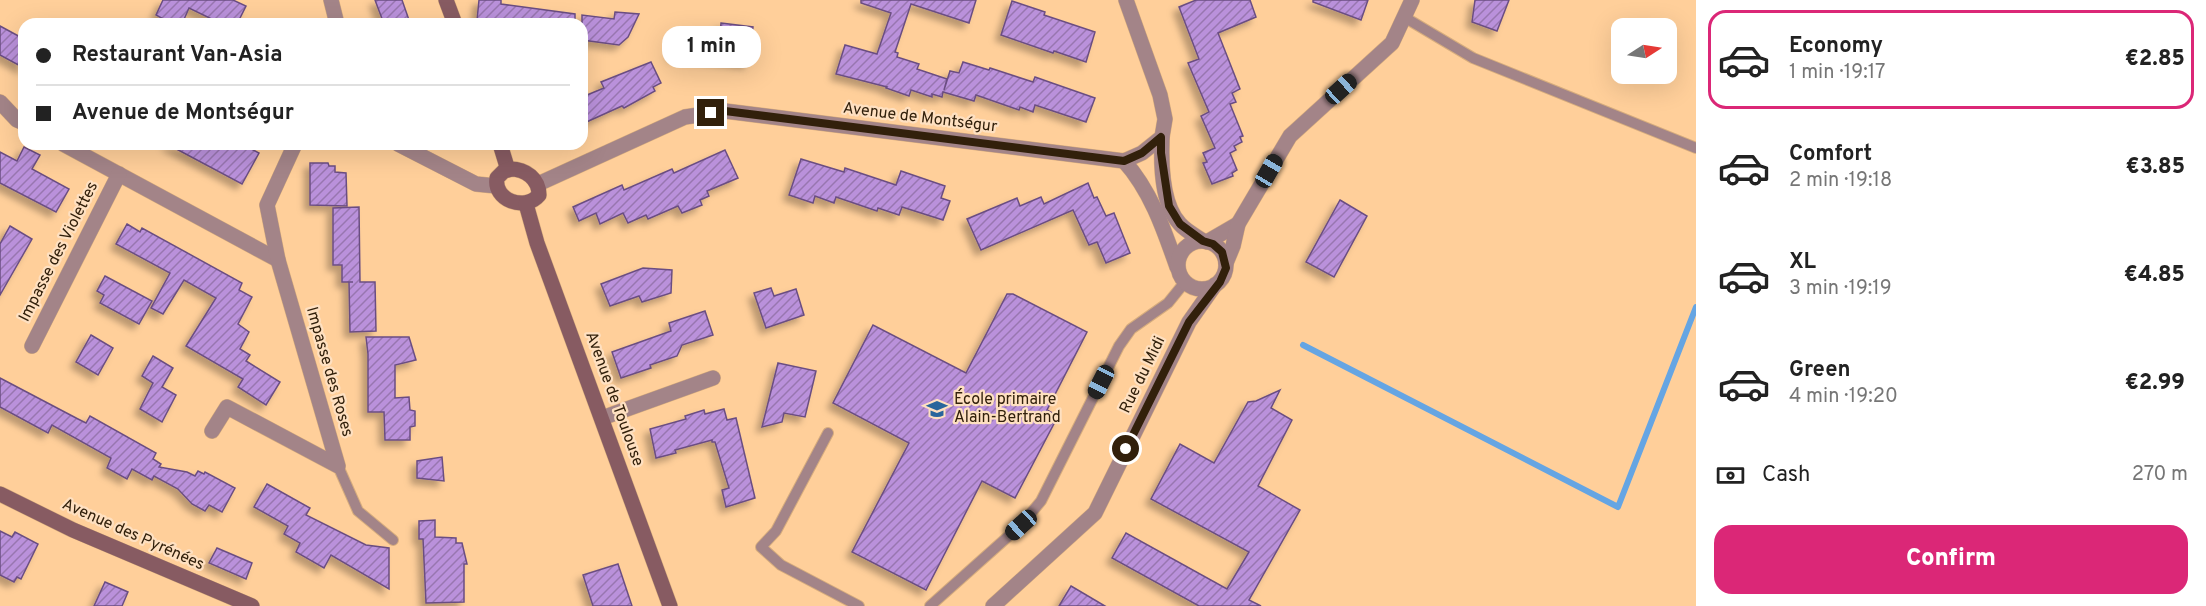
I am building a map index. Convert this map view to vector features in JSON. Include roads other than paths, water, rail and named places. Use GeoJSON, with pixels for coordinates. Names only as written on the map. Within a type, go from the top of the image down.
{"type":"FeatureCollection","features":[{"type":"Feature","properties":{"kind":"street"},"geometry":{"type":"LineString","coordinates":[[331,0],[336,18]]}},
{"type":"Feature","properties":{"kind":"street"},"geometry":{"type":"LineString","coordinates":[[446,0],[453,18]]}},
{"type":"Feature","properties":{"kind":"street"},"geometry":{"type":"LineString","coordinates":[[1126,0],[1160,95],[1165,119],[1161,137],[1161,153],[1169,206],[1180,224],[1205,242],[1213,244],[1222,252],[1226,263]]}},
{"type":"Feature","properties":{"kind":"street","name":"Rue du Midi"},"geometry":{"type":"LineString","coordinates":[[993,606],[1095,513],[1189,322],[1225,273],[1238,224],[1290,136],[1392,43],[1412,0]]}},
{"type":"Feature","properties":{"kind":"street"},"geometry":{"type":"LineString","coordinates":[[0,102],[18,120]]}},
{"type":"Feature","properties":{"kind":"street","name":"Avenue de Montségur"},"geometry":{"type":"LineString","coordinates":[[538,184],[685,117],[725,111],[1124,161]]}},
{"type":"Feature","properties":{"kind":"street"},"geometry":{"type":"LineString","coordinates":[[1161,137],[1142,153],[1124,161],[1137,176],[1150,198],[1184,279],[1192,288],[1204,289],[1215,285]]}},
{"type":"Feature","properties":{"kind":"street"},"geometry":{"type":"LineString","coordinates":[[74,150],[278,260]]}},
{"type":"Feature","properties":{"kind":"street","name":"Impasse des Roses"},"geometry":{"type":"LineString","coordinates":[[292,150],[267,205],[278,260],[338,466]]}},
{"type":"Feature","properties":{"kind":"street"},"geometry":{"type":"LineString","coordinates":[[410,150],[476,184],[496,186],[505,197],[520,204],[530,204],[539,195],[538,184],[530,176],[517,169],[508,170],[497,178],[496,186]]}},
{"type":"Feature","properties":{"kind":"street"},"geometry":{"type":"LineString","coordinates":[[502,150],[508,170]]}},
{"type":"Feature","properties":{"kind":"street","name":"Impasse des Violettes"},"geometry":{"type":"LineString","coordinates":[[32,346],[118,174]]}},
{"type":"Feature","properties":{"kind":"street","name":"Avenue de Toulouse"},"geometry":{"type":"LineString","coordinates":[[526,204],[537,243],[670,606]]}},
{"type":"Feature","properties":{"kind":"street","name":"Rue du Midi"},"geometry":{"type":"LineString","coordinates":[[1189,322],[1184,279],[1178,264],[1182,252],[1191,244],[1205,242],[1238,224]]}},
{"type":"Feature","properties":{"kind":"street"},"geometry":{"type":"LineString","coordinates":[[602,418],[713,378]]}},
{"type":"Feature","properties":{"kind":"street","name":"Impasse des Roses"},"geometry":{"type":"LineString","coordinates":[[212,431],[226,407],[338,466]]}},
{"type":"Feature","properties":{"kind":"street","name":"Avenue des Pyrénées"},"geometry":{"type":"LineString","coordinates":[[0,494],[73,530],[252,606]]}},
{"type":"Feature","properties":{"kind":"lane"},"geometry":{"type":"LineString","coordinates":[[1404,17],[1473,58],[1696,148]]}},
{"type":"Feature","properties":{"kind":"lane"},"geometry":{"type":"LineString","coordinates":[[930,606],[1021,525],[1041,501],[1125,337],[1131,329],[1168,303],[1184,279]]}},
{"type":"Feature","properties":{"kind":"lane"},"geometry":{"type":"LineString","coordinates":[[828,433],[776,531],[762,547],[781,565],[859,606]]}},
{"type":"Feature","properties":{"kind":"lane"},"geometry":{"type":"LineString","coordinates":[[338,466],[358,512],[393,540]]}},
{"type":"Feature","properties":{"kind":"waterway"},"geometry":{"type":"LineString","coordinates":[[1303,345],[1618,507],[1696,307]]}},
{"type":"Feature","properties":{"kind":"place","name":"École primaire Alain-Bertrand"},"geometry":{"type":"Point","coordinates":[937,409]}}]}
